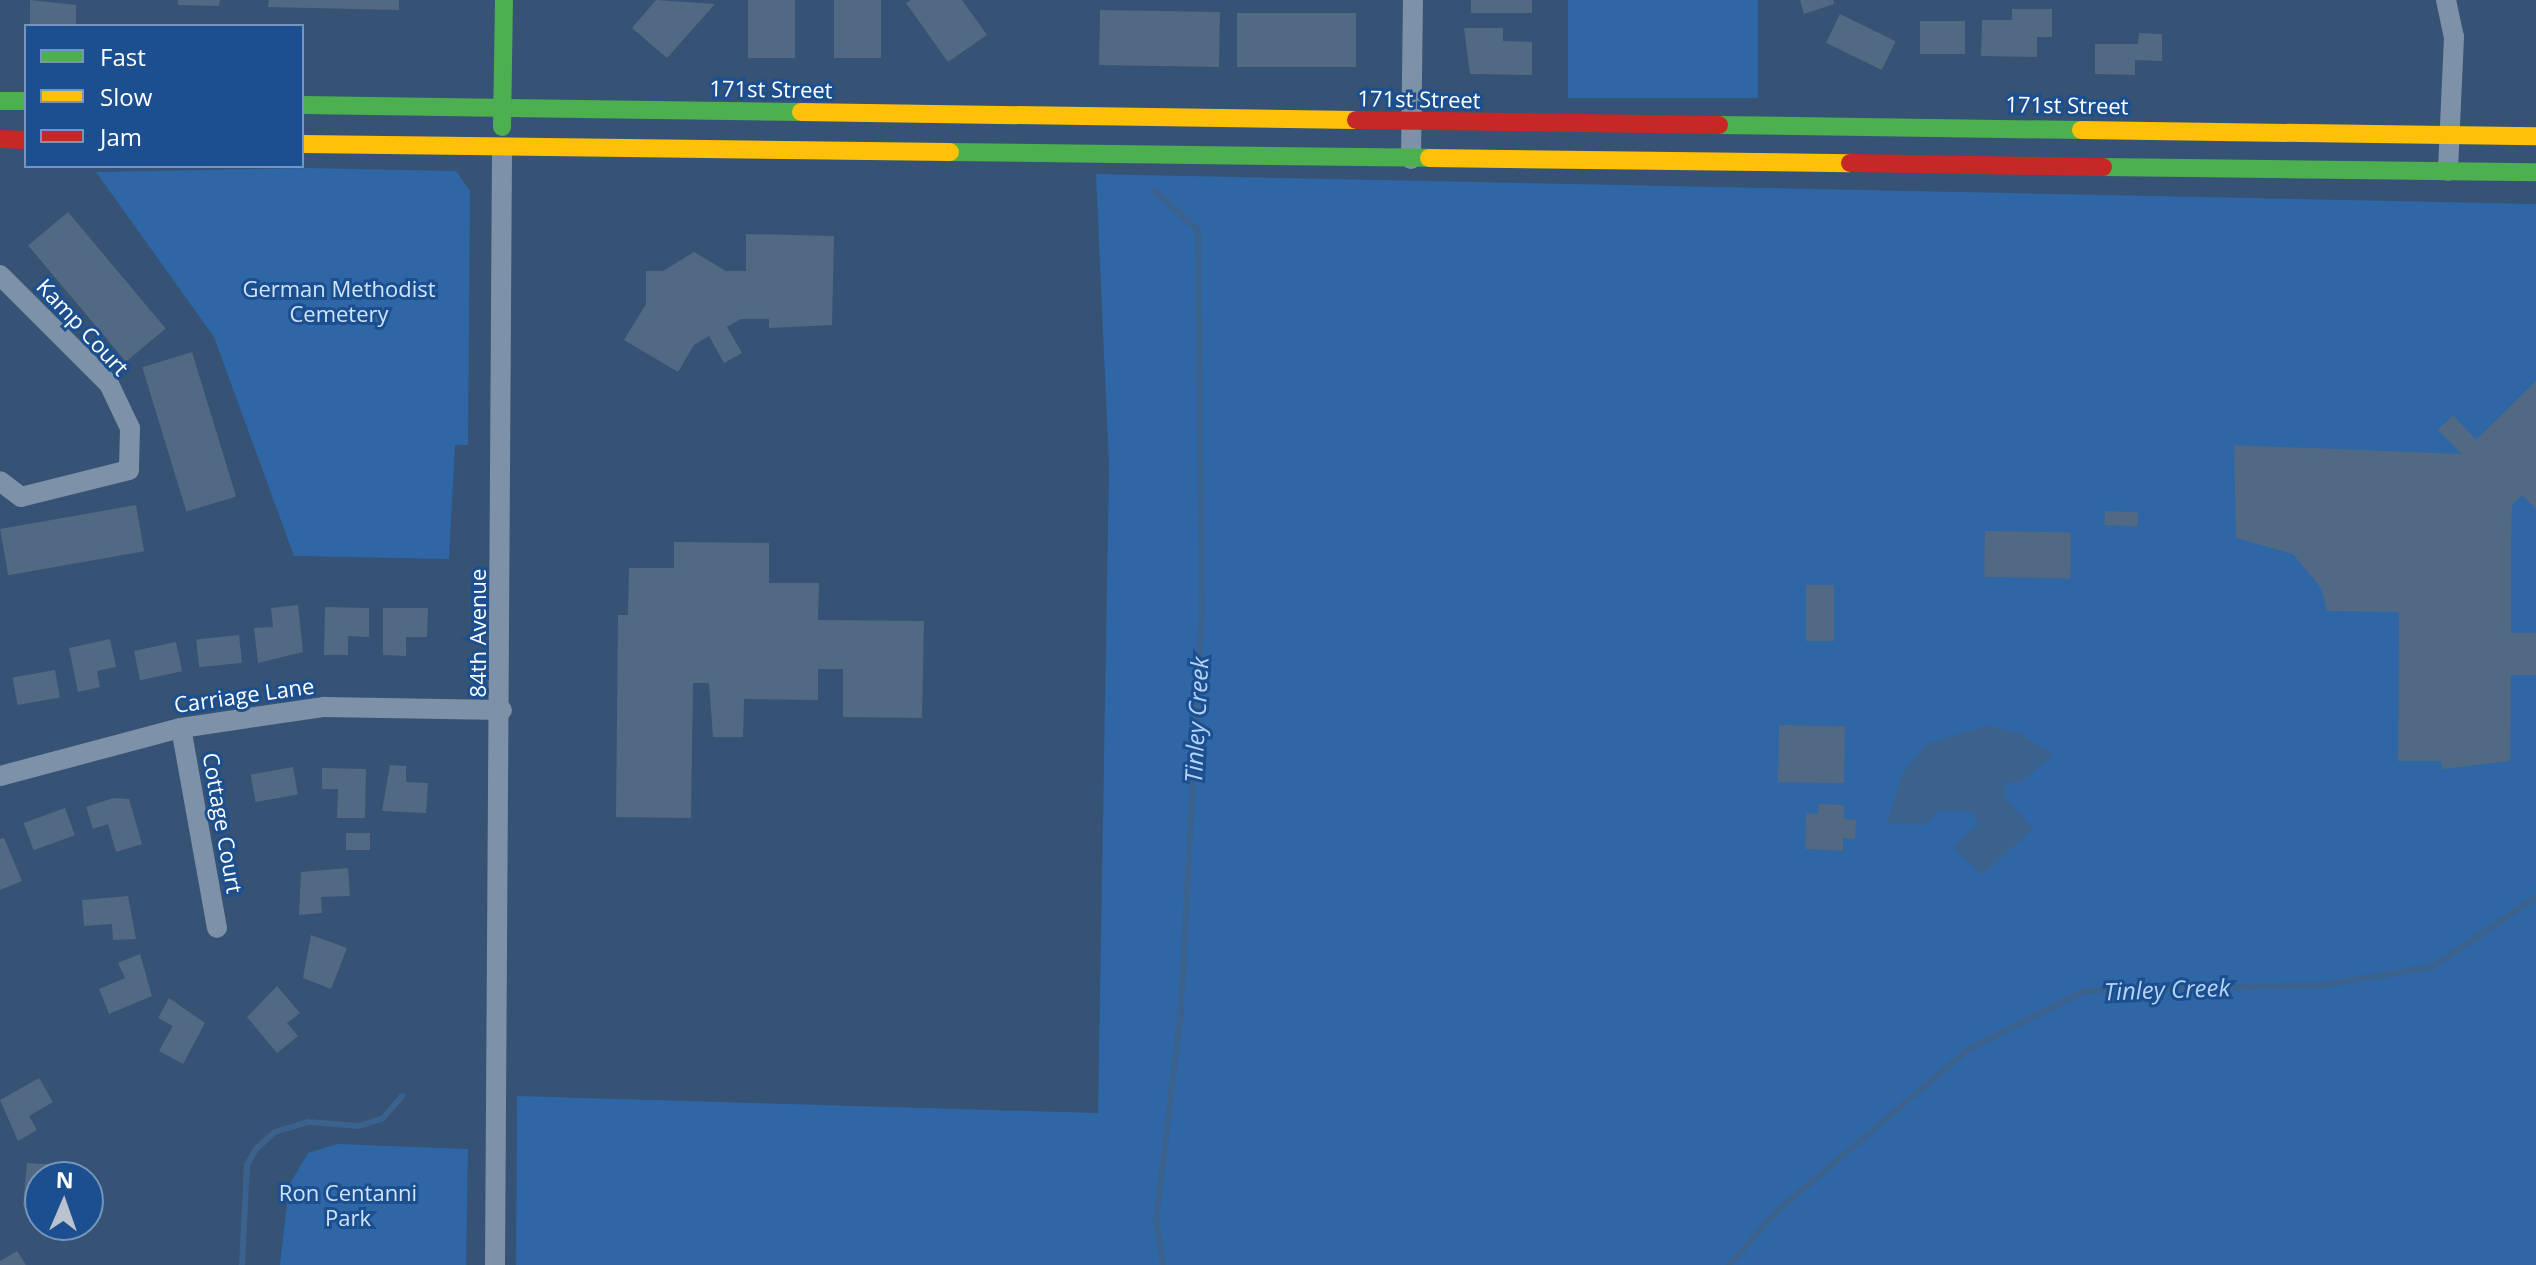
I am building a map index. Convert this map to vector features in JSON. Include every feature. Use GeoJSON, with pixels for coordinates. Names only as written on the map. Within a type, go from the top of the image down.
{"type":"FeatureCollection","features":[{"type":"Feature","properties":{"kind":"street","name":"84th Avenue"},"geometry":{"type":"LineString","coordinates":[[495,1265],[502,710],[504,0]]}},
{"type":"Feature","properties":{"kind":"street"},"geometry":{"type":"LineString","coordinates":[[1411,159],[1413,0]]}},
{"type":"Feature","properties":{"kind":"street"},"geometry":{"type":"LineString","coordinates":[[2446,0],[2454,37],[2448,171]]}},
{"type":"Feature","properties":{"kind":"street"},"geometry":{"type":"LineString","coordinates":[[0,101],[24,101]]}},
{"type":"Feature","properties":{"kind":"street","name":"171st Street"},"geometry":{"type":"LineString","coordinates":[[304,105],[1413,123],[2536,136]]}},
{"type":"Feature","properties":{"kind":"street"},"geometry":{"type":"LineString","coordinates":[[0,139],[24,140]]}},
{"type":"Feature","properties":{"kind":"street"},"geometry":{"type":"LineString","coordinates":[[304,144],[2536,172]]}},
{"type":"Feature","properties":{"kind":"street","name":"Kamp Court"},"geometry":{"type":"LineString","coordinates":[[0,275],[109,384],[130,428],[129,470],[21,497],[0,481]]}},
{"type":"Feature","properties":{"kind":"street","name":"Carriage Lane"},"geometry":{"type":"LineString","coordinates":[[0,776],[181,728],[324,707],[502,710]]}},
{"type":"Feature","properties":{"kind":"street","name":"Cottage Court"},"geometry":{"type":"LineString","coordinates":[[181,728],[217,928]]}},
{"type":"Feature","properties":{"kind":"green space"},"geometry":{"type":"Polygon","coordinates":[[[1568,0],[1758,0],[1758,98],[1568,98],[1568,0]]]}},
{"type":"Feature","properties":{"kind":"green space","name":"German Methodist Cemetery"},"geometry":{"type":"Polygon","coordinates":[[[306,168],[456,171],[470,191],[468,445],[455,445],[449,559],[294,556],[214,337],[96,172],[306,168]]]}},
{"type":"Feature","properties":{"kind":"green space"},"geometry":{"type":"Polygon","coordinates":[[[1096,174],[2536,204],[2536,1265],[516,1265],[517,1096],[1098,1113],[1109,466],[1096,174]]]}},
{"type":"Feature","properties":{"kind":"green space","name":"Ron Centanni Park"},"geometry":{"type":"Polygon","coordinates":[[[337,1144],[468,1149],[466,1265],[280,1265],[289,1185],[308,1153],[337,1144]]]}},
{"type":"Feature","properties":{"kind":"shaded area"},"geometry":{"type":"Polygon","coordinates":[[[1987,725],[2022,734],[2053,755],[2020,783],[2005,783],[2005,797],[2033,829],[1982,875],[1953,847],[1979,823],[1970,812],[1939,811],[1925,825],[1887,823],[1902,774],[1925,745],[1987,725]]]}},
{"type":"Feature","properties":{"kind":"building"},"geometry":{"type":"Polygon","coordinates":[[[30,0],[76,5],[76,24],[30,24],[30,0]]]}},
{"type":"Feature","properties":{"kind":"building"},"geometry":{"type":"Polygon","coordinates":[[[178,0],[220,0],[219,6],[178,5],[178,0]]]}},
{"type":"Feature","properties":{"kind":"building"},"geometry":{"type":"Polygon","coordinates":[[[269,0],[399,0],[399,10],[268,7],[269,0]]]}},
{"type":"Feature","properties":{"kind":"building"},"geometry":{"type":"Polygon","coordinates":[[[656,0],[715,4],[667,58],[632,28],[656,0]]]}},
{"type":"Feature","properties":{"kind":"building"},"geometry":{"type":"Polygon","coordinates":[[[748,0],[795,0],[795,58],[748,58],[748,0]]]}},
{"type":"Feature","properties":{"kind":"building"},"geometry":{"type":"Polygon","coordinates":[[[834,0],[881,0],[881,58],[834,58],[834,0]]]}},
{"type":"Feature","properties":{"kind":"building"},"geometry":{"type":"Polygon","coordinates":[[[911,0],[962,0],[987,35],[948,62],[906,3],[911,0]]]}},
{"type":"Feature","properties":{"kind":"building"},"geometry":{"type":"Polygon","coordinates":[[[1471,0],[1532,0],[1532,13],[1471,13],[1471,0]]]}},
{"type":"Feature","properties":{"kind":"building"},"geometry":{"type":"Polygon","coordinates":[[[1800,0],[1833,0],[1834,4],[1804,14],[1800,0]]]}},
{"type":"Feature","properties":{"kind":"building"},"geometry":{"type":"Polygon","coordinates":[[[2012,9],[2052,9],[2052,37],[2037,37],[2037,57],[1981,56],[1982,20],[2012,20],[2012,9]]]}},
{"type":"Feature","properties":{"kind":"building"},"geometry":{"type":"Polygon","coordinates":[[[1100,10],[1220,12],[1219,67],[1099,65],[1100,10]]]}},
{"type":"Feature","properties":{"kind":"building"},"geometry":{"type":"Polygon","coordinates":[[[1237,13],[1356,13],[1356,67],[1237,67],[1237,13]]]}},
{"type":"Feature","properties":{"kind":"building"},"geometry":{"type":"Polygon","coordinates":[[[1840,14],[1896,41],[1882,70],[1826,43],[1840,14]]]}},
{"type":"Feature","properties":{"kind":"building"},"geometry":{"type":"Polygon","coordinates":[[[1920,21],[1965,21],[1965,54],[1920,54],[1920,21]]]}},
{"type":"Feature","properties":{"kind":"building"},"geometry":{"type":"Polygon","coordinates":[[[1464,28],[1503,28],[1503,41],[1532,42],[1532,75],[1470,74],[1464,28]]]}},
{"type":"Feature","properties":{"kind":"building"},"geometry":{"type":"Polygon","coordinates":[[[2139,33],[2162,34],[2162,61],[2135,60],[2135,75],[2095,74],[2095,44],[2138,44],[2139,33]]]}},
{"type":"Feature","properties":{"kind":"building"},"geometry":{"type":"Polygon","coordinates":[[[68,212],[166,328],[126,362],[28,245],[68,212]]]}},
{"type":"Feature","properties":{"kind":"building"},"geometry":{"type":"Polygon","coordinates":[[[746,234],[834,236],[832,325],[769,328],[769,319],[741,319],[727,327],[742,353],[724,363],[709,336],[694,345],[678,372],[624,340],[646,304],[646,271],[663,271],[694,252],[726,271],[746,271],[746,234]]]}},
{"type":"Feature","properties":{"kind":"building"},"geometry":{"type":"Polygon","coordinates":[[[192,352],[236,496],[186,512],[142,367],[192,352]]]}},
{"type":"Feature","properties":{"kind":"building"},"geometry":{"type":"Polygon","coordinates":[[[2536,381],[2536,509],[2522,495],[2512,505],[2511,633],[2536,633],[2536,675],[2511,675],[2510,761],[2442,769],[2441,761],[2398,761],[2399,612],[2327,611],[2321,588],[2293,554],[2236,538],[2234,445],[2462,454],[2438,430],[2453,415],[2476,440],[2536,381]]]}},
{"type":"Feature","properties":{"kind":"building"},"geometry":{"type":"Polygon","coordinates":[[[136,505],[144,551],[8,575],[0,529],[136,505]]]}},
{"type":"Feature","properties":{"kind":"building"},"geometry":{"type":"Polygon","coordinates":[[[2105,511],[2138,512],[2137,526],[2105,525],[2105,511]]]}},
{"type":"Feature","properties":{"kind":"building"},"geometry":{"type":"Polygon","coordinates":[[[1985,531],[2071,533],[2070,578],[1984,577],[1985,531]]]}},
{"type":"Feature","properties":{"kind":"building"},"geometry":{"type":"Polygon","coordinates":[[[674,542],[769,543],[769,583],[819,583],[818,620],[924,621],[922,718],[843,717],[843,669],[818,669],[818,700],[744,699],[743,737],[713,737],[709,683],[693,683],[691,818],[616,817],[618,615],[628,615],[629,568],[674,568],[674,542]]]}},
{"type":"Feature","properties":{"kind":"building"},"geometry":{"type":"Polygon","coordinates":[[[1806,585],[1834,585],[1834,641],[1806,641],[1806,585]]]}},
{"type":"Feature","properties":{"kind":"building"},"geometry":{"type":"Polygon","coordinates":[[[298,605],[303,652],[258,663],[254,628],[273,627],[271,608],[298,605]]]}},
{"type":"Feature","properties":{"kind":"building"},"geometry":{"type":"Polygon","coordinates":[[[325,607],[369,608],[369,637],[348,636],[348,655],[324,655],[325,607]]]}},
{"type":"Feature","properties":{"kind":"building"},"geometry":{"type":"Polygon","coordinates":[[[383,608],[428,608],[427,637],[406,637],[406,656],[383,655],[383,608]]]}},
{"type":"Feature","properties":{"kind":"building"},"geometry":{"type":"Polygon","coordinates":[[[239,635],[242,663],[199,667],[196,639],[239,635]]]}},
{"type":"Feature","properties":{"kind":"building"},"geometry":{"type":"Polygon","coordinates":[[[110,639],[116,667],[97,671],[100,687],[78,692],[69,648],[110,639]]]}},
{"type":"Feature","properties":{"kind":"building"},"geometry":{"type":"Polygon","coordinates":[[[176,642],[182,671],[140,680],[134,651],[176,642]]]}},
{"type":"Feature","properties":{"kind":"building"},"geometry":{"type":"Polygon","coordinates":[[[55,670],[60,698],[18,705],[13,677],[55,670]]]}},
{"type":"Feature","properties":{"kind":"building"},"geometry":{"type":"Polygon","coordinates":[[[1779,725],[1845,726],[1844,783],[1778,782],[1779,725]]]}},
{"type":"Feature","properties":{"kind":"building"},"geometry":{"type":"Polygon","coordinates":[[[390,765],[406,766],[406,782],[428,783],[426,813],[382,811],[390,765]]]}},
{"type":"Feature","properties":{"kind":"building"},"geometry":{"type":"Polygon","coordinates":[[[293,767],[298,795],[256,802],[251,774],[293,767]]]}},
{"type":"Feature","properties":{"kind":"building"},"geometry":{"type":"Polygon","coordinates":[[[322,768],[366,769],[365,818],[337,818],[338,789],[322,789],[322,768]]]}},
{"type":"Feature","properties":{"kind":"building"},"geometry":{"type":"Polygon","coordinates":[[[113,798],[129,799],[142,844],[116,852],[108,824],[93,829],[86,807],[113,798]]]}},
{"type":"Feature","properties":{"kind":"building"},"geometry":{"type":"Polygon","coordinates":[[[1819,804],[1844,805],[1844,819],[1856,820],[1855,839],[1843,838],[1843,851],[1805,849],[1806,813],[1818,814],[1819,804]]]}},
{"type":"Feature","properties":{"kind":"building"},"geometry":{"type":"Polygon","coordinates":[[[65,808],[75,835],[34,850],[24,823],[65,808]]]}},
{"type":"Feature","properties":{"kind":"building"},"geometry":{"type":"Polygon","coordinates":[[[346,833],[370,833],[370,850],[346,850],[346,833]]]}},
{"type":"Feature","properties":{"kind":"building"},"geometry":{"type":"Polygon","coordinates":[[[4,838],[22,881],[0,890],[0,839],[4,838]]]}},
{"type":"Feature","properties":{"kind":"building"},"geometry":{"type":"Polygon","coordinates":[[[348,868],[350,896],[321,897],[322,913],[299,915],[301,872],[348,868]]]}},
{"type":"Feature","properties":{"kind":"building"},"geometry":{"type":"Polygon","coordinates":[[[128,896],[136,939],[113,940],[112,924],[84,926],[82,900],[128,896]]]}},
{"type":"Feature","properties":{"kind":"building"},"geometry":{"type":"Polygon","coordinates":[[[311,935],[347,948],[331,989],[303,978],[311,935]]]}},
{"type":"Feature","properties":{"kind":"building"},"geometry":{"type":"Polygon","coordinates":[[[140,954],[152,996],[109,1014],[99,989],[125,978],[118,963],[140,954]]]}},
{"type":"Feature","properties":{"kind":"building"},"geometry":{"type":"Polygon","coordinates":[[[277,986],[300,1013],[287,1023],[298,1036],[277,1053],[247,1017],[277,986]]]}},
{"type":"Feature","properties":{"kind":"building"},"geometry":{"type":"Polygon","coordinates":[[[169,998],[205,1023],[183,1064],[159,1051],[173,1026],[158,1018],[169,998]]]}},
{"type":"Feature","properties":{"kind":"building"},"geometry":{"type":"Polygon","coordinates":[[[39,1078],[53,1102],[29,1116],[37,1130],[18,1141],[0,1100],[39,1078]]]}},
{"type":"Feature","properties":{"kind":"building"},"geometry":{"type":"Polygon","coordinates":[[[17,1251],[26,1265],[0,1265],[0,1261],[17,1251]]]}},
{"type":"Feature","properties":{"kind":"waterway","name":"Tinley Creek"},"geometry":{"type":"LineString","coordinates":[[1155,191],[1198,230],[1202,608],[1181,1011],[1156,1220],[1163,1265]]}},
{"type":"Feature","properties":{"kind":"waterway","name":"Tinley Creek"},"geometry":{"type":"LineString","coordinates":[[1729,1265],[1777,1211],[1969,1049],[2085,991],[2323,985],[2432,967],[2536,897]]}},
{"type":"Feature","properties":{"kind":"waterway"},"geometry":{"type":"LineString","coordinates":[[242,1265],[247,1165],[256,1149],[275,1132],[308,1122],[359,1126],[383,1118],[402,1096]]}},
{"type":"Feature","properties":{"kind":"traffic: fast"},"geometry":{"type":"LineString","coordinates":[[502,127],[504,0]]}},
{"type":"Feature","properties":{"kind":"traffic: fast"},"geometry":{"type":"LineString","coordinates":[[0,101],[24,101]]}},
{"type":"Feature","properties":{"kind":"traffic: fast"},"geometry":{"type":"LineString","coordinates":[[304,105],[801,112]]}},
{"type":"Feature","properties":{"kind":"traffic: fast"},"geometry":{"type":"LineString","coordinates":[[1719,125],[2081,130]]}},
{"type":"Feature","properties":{"kind":"traffic: fast"},"geometry":{"type":"LineString","coordinates":[[950,152],[1429,158]]}},
{"type":"Feature","properties":{"kind":"traffic: fast"},"geometry":{"type":"LineString","coordinates":[[2103,167],[2536,172]]}},
{"type":"Feature","properties":{"kind":"traffic: slow"},"geometry":{"type":"LineString","coordinates":[[801,112],[1356,120]]}},
{"type":"Feature","properties":{"kind":"traffic: slow"},"geometry":{"type":"LineString","coordinates":[[2081,130],[2536,136]]}},
{"type":"Feature","properties":{"kind":"traffic: slow"},"geometry":{"type":"LineString","coordinates":[[304,144],[950,152]]}},
{"type":"Feature","properties":{"kind":"traffic: slow"},"geometry":{"type":"LineString","coordinates":[[1429,158],[1850,163]]}},
{"type":"Feature","properties":{"kind":"traffic: jam"},"geometry":{"type":"LineString","coordinates":[[1356,120],[1719,125]]}},
{"type":"Feature","properties":{"kind":"traffic: jam"},"geometry":{"type":"LineString","coordinates":[[0,139],[24,140]]}},
{"type":"Feature","properties":{"kind":"traffic: jam"},"geometry":{"type":"LineString","coordinates":[[1850,163],[2103,167]]}}]}
